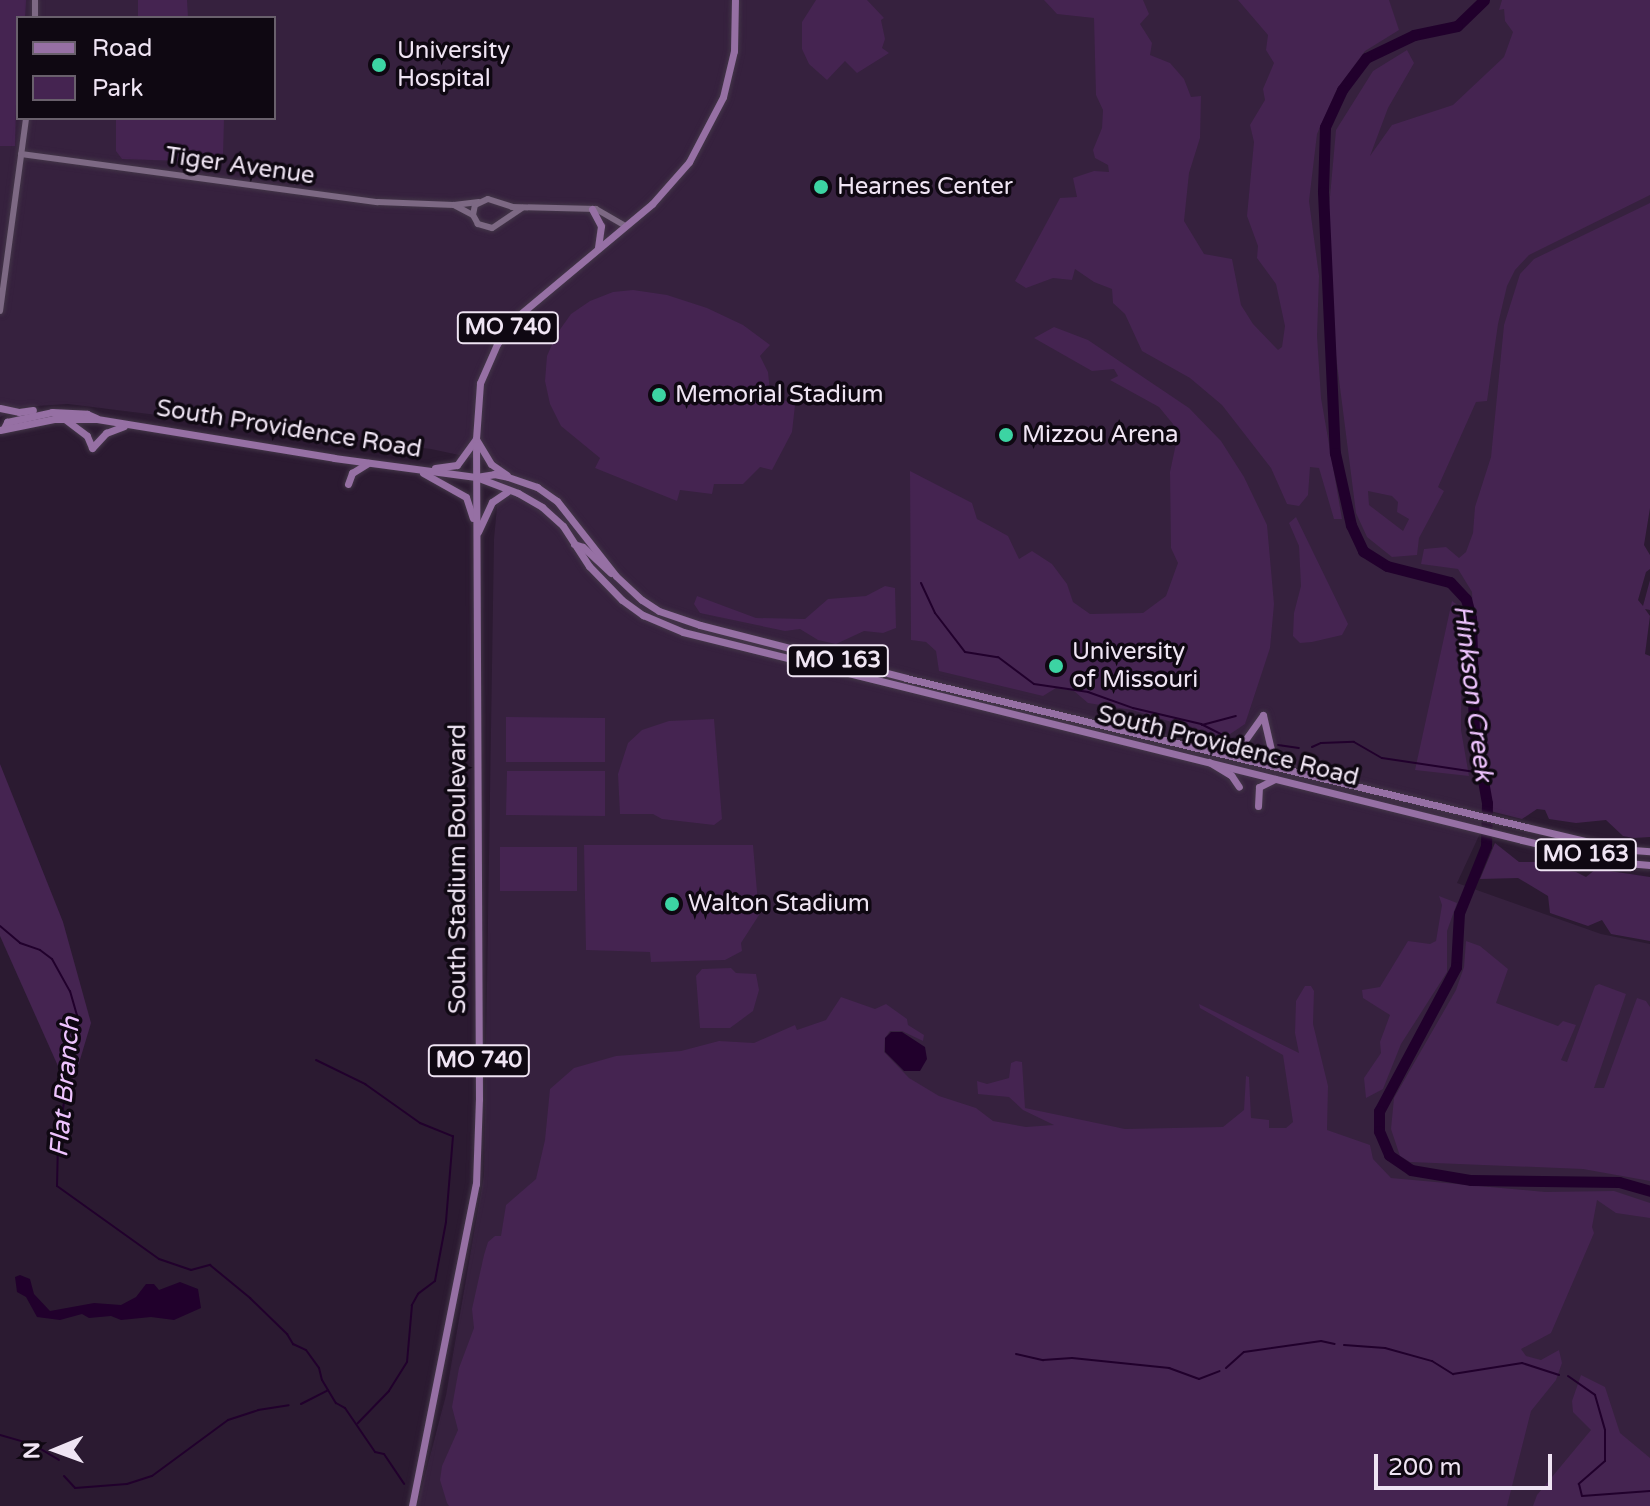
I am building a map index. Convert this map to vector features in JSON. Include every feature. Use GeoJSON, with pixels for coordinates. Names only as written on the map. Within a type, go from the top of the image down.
{"type":"FeatureCollection","features":[{"type":"Feature","properties":{"kind":"main road","name":"MO 740"},"geometry":{"type":"LineString","coordinates":[[476,538],[476,439],[480,383],[504,333],[518,316],[671,185],[712,122],[734,51],[735,0]]}},
{"type":"Feature","properties":{"kind":"main road"},"geometry":{"type":"LineString","coordinates":[[592,209],[601,226],[597,249]]}},
{"type":"Feature","properties":{"kind":"main road"},"geometry":{"type":"LineString","coordinates":[[0,408],[19,412],[53,407],[84,433],[92,448],[106,433],[130,424]]}},
{"type":"Feature","properties":{"kind":"main road","name":"South Providence Road"},"geometry":{"type":"LineString","coordinates":[[1,426],[87,414],[97,419],[476,477],[513,491],[542,507],[563,526],[573,543],[622,600],[661,625],[1522,840],[1616,862],[1650,865]]}},
{"type":"Feature","properties":{"kind":"main road"},"geometry":{"type":"LineString","coordinates":[[417,469],[457,465],[476,439],[491,464],[516,479]]}},
{"type":"Feature","properties":{"kind":"main road"},"geometry":{"type":"LineString","coordinates":[[348,484],[352,473],[369,463]]}},
{"type":"Feature","properties":{"kind":"main road"},"geometry":{"type":"LineString","coordinates":[[417,469],[466,497],[476,538]]}},
{"type":"Feature","properties":{"kind":"main road","name":"South Providence Road"},"geometry":{"type":"LineString","coordinates":[[476,477],[494,474],[537,487],[557,501],[616,576],[659,611],[700,625],[1526,827],[1619,849],[1650,851]]}},
{"type":"Feature","properties":{"kind":"main road"},"geometry":{"type":"LineString","coordinates":[[476,538],[492,502],[501,493],[513,491]]}},
{"type":"Feature","properties":{"kind":"main road","name":"South Stadium Boulevard"},"geometry":{"type":"LineString","coordinates":[[412,1506],[476,1184],[479,1099],[476,538]]}},
{"type":"Feature","properties":{"kind":"main road"},"geometry":{"type":"LineString","coordinates":[[573,543],[583,547],[616,576]]}},
{"type":"Feature","properties":{"kind":"main road"},"geometry":{"type":"LineString","coordinates":[[1216,753],[1238,750],[1263,715],[1271,751],[1291,770]]}},
{"type":"Feature","properties":{"kind":"main road"},"geometry":{"type":"LineString","coordinates":[[1207,761],[1231,775],[1239,787]]}},
{"type":"Feature","properties":{"kind":"main road"},"geometry":{"type":"LineString","coordinates":[[1258,806],[1259,787],[1278,778]]}},
{"type":"Feature","properties":{"kind":"street"},"geometry":{"type":"LineString","coordinates":[[0,311],[26,120]]}},
{"type":"Feature","properties":{"kind":"street","name":"Tiger Avenue"},"geometry":{"type":"LineString","coordinates":[[21,154],[324,196],[454,205],[479,202]]}},
{"type":"Feature","properties":{"kind":"street"},"geometry":{"type":"LineString","coordinates":[[522,208],[502,218],[497,226],[487,229],[478,224],[473,215],[479,202],[492,199],[500,205],[522,208],[592,209],[611,214],[626,226]]}},
{"type":"Feature","properties":{"kind":"street","name":"Tiger Avenue"},"geometry":{"type":"LineString","coordinates":[[454,205],[473,215]]}},
{"type":"Feature","properties":{"kind":"street"},"geometry":{"type":"LineString","coordinates":[[500,205],[502,218]]}},
{"type":"Feature","properties":{"kind":"shaded area","name":"University of Missouri"},"geometry":{"type":"Polygon","coordinates":[[[0,0],[1650,0],[1650,468],[1457,883],[1601,934],[1650,944],[1650,1506],[417,1506],[446,1395],[484,1175],[494,539],[501,464],[431,449],[68,404],[21,407],[0,417],[0,0]]]}},
{"type":"Feature","properties":{"kind":"shaded area"},"geometry":{"type":"Polygon","coordinates":[[[891,1032],[902,1032],[925,1047],[927,1059],[920,1071],[904,1071],[885,1052],[885,1038],[891,1032]]]}},
{"type":"Feature","properties":{"kind":"shaded area"},"geometry":{"type":"Polygon","coordinates":[[[20,1275],[30,1279],[34,1294],[50,1311],[94,1303],[121,1305],[136,1297],[146,1284],[154,1284],[159,1290],[180,1282],[198,1289],[201,1308],[174,1320],[151,1317],[121,1320],[111,1316],[89,1318],[82,1314],[60,1320],[37,1317],[26,1297],[17,1292],[15,1277],[20,1275]]]}},
{"type":"Feature","properties":{"kind":"green space"},"geometry":{"type":"Polygon","coordinates":[[[0,0],[26,0],[25,16],[16,16],[15,146],[0,146],[0,0]]]}},
{"type":"Feature","properties":{"kind":"green space"},"geometry":{"type":"Polygon","coordinates":[[[138,0],[187,0],[188,16],[138,16],[138,0]]]}},
{"type":"Feature","properties":{"kind":"green space"},"geometry":{"type":"Polygon","coordinates":[[[816,0],[867,0],[884,18],[881,20],[885,39],[882,48],[889,53],[857,73],[845,61],[827,80],[809,64],[802,49],[802,22],[816,0]]]}},
{"type":"Feature","properties":{"kind":"green space"},"geometry":{"type":"Polygon","coordinates":[[[1044,0],[1143,0],[1149,14],[1140,24],[1152,43],[1150,55],[1170,63],[1184,79],[1191,97],[1201,96],[1200,138],[1189,173],[1184,221],[1204,254],[1232,259],[1241,305],[1253,324],[1278,350],[1282,347],[1285,326],[1276,284],[1257,258],[1258,246],[1247,216],[1254,142],[1250,125],[1265,100],[1263,89],[1274,63],[1266,50],[1268,35],[1238,0],[1389,0],[1399,30],[1365,51],[1337,89],[1317,134],[1309,201],[1319,276],[1317,336],[1321,398],[1342,519],[1334,519],[1319,468],[1310,467],[1308,495],[1299,506],[1287,504],[1271,468],[1222,405],[1190,378],[1142,351],[1125,314],[1113,303],[1112,289],[1094,282],[1075,269],[1072,280],[1053,278],[1026,288],[1015,281],[1060,198],[1077,197],[1073,178],[1094,171],[1109,172],[1108,165],[1095,158],[1093,150],[1102,128],[1103,110],[1096,95],[1094,18],[1057,14],[1044,0]]]}},
{"type":"Feature","properties":{"kind":"green space"},"geometry":{"type":"Polygon","coordinates":[[[1502,0],[1650,0],[1650,195],[1529,255],[1515,270],[1507,286],[1498,324],[1487,401],[1476,402],[1438,487],[1444,491],[1419,538],[1417,555],[1392,557],[1367,537],[1356,513],[1335,348],[1329,208],[1336,130],[1373,71],[1407,50],[1414,63],[1388,108],[1370,156],[1392,125],[1453,105],[1504,57],[1513,32],[1505,21],[1504,9],[1499,10],[1502,0]],[[1368,491],[1369,505],[1403,531],[1409,519],[1397,512],[1398,502],[1392,496],[1368,491]]]}},
{"type":"Feature","properties":{"kind":"green space"},"geometry":{"type":"Polygon","coordinates":[[[116,120],[224,120],[223,156],[214,162],[122,159],[116,151],[116,120]]]}},
{"type":"Feature","properties":{"kind":"green space"},"geometry":{"type":"Polygon","coordinates":[[[1650,203],[1650,508],[1644,545],[1650,555],[1650,569],[1646,572],[1638,600],[1643,606],[1650,580],[1650,610],[1645,609],[1650,616],[1645,654],[1650,656],[1650,837],[1634,838],[1623,836],[1606,820],[1576,823],[1549,819],[1545,810],[1537,809],[1522,819],[1490,811],[1478,731],[1472,592],[1458,569],[1421,564],[1424,549],[1446,547],[1459,558],[1466,552],[1473,533],[1475,507],[1491,457],[1504,325],[1520,274],[1534,259],[1650,203]]]}},
{"type":"Feature","properties":{"kind":"green space","name":"Memorial Stadium"},"geometry":{"type":"Polygon","coordinates":[[[633,290],[667,295],[707,308],[743,325],[770,345],[760,356],[768,372],[771,401],[779,404],[782,399],[795,405],[792,432],[772,470],[760,467],[743,484],[714,484],[712,494],[680,490],[677,501],[595,468],[600,458],[561,426],[550,404],[545,381],[547,356],[556,335],[571,314],[590,301],[613,292],[633,290]]]}},
{"type":"Feature","properties":{"kind":"green space"},"geometry":{"type":"Polygon","coordinates":[[[1054,327],[1088,340],[1189,408],[1221,441],[1244,477],[1267,525],[1274,604],[1270,648],[1245,724],[1224,738],[1132,710],[1088,703],[1074,691],[1056,688],[1043,696],[939,671],[936,651],[926,642],[911,640],[910,471],[972,503],[977,519],[1008,536],[1019,559],[1032,551],[1052,564],[1067,584],[1073,602],[1090,614],[1143,613],[1166,596],[1178,563],[1171,548],[1170,472],[1177,439],[1173,424],[1159,407],[1110,380],[1118,376],[1114,369],[1092,371],[1034,338],[1054,327]]]}},
{"type":"Feature","properties":{"kind":"green space"},"geometry":{"type":"Polygon","coordinates":[[[1296,517],[1348,624],[1342,635],[1300,643],[1293,636],[1294,613],[1301,586],[1299,546],[1289,523],[1296,517]]]}},
{"type":"Feature","properties":{"kind":"green space"},"geometry":{"type":"Polygon","coordinates":[[[885,586],[895,588],[896,628],[883,633],[864,631],[836,644],[818,640],[800,629],[785,631],[700,613],[694,604],[697,596],[756,618],[805,619],[828,599],[866,596],[885,586]]]}},
{"type":"Feature","properties":{"kind":"green space"},"geometry":{"type":"Polygon","coordinates":[[[1452,601],[1459,606],[1462,619],[1461,730],[1469,776],[1415,770],[1452,601]]]}},
{"type":"Feature","properties":{"kind":"green space"},"geometry":{"type":"Polygon","coordinates":[[[506,717],[605,718],[605,762],[506,762],[506,717]]]}},
{"type":"Feature","properties":{"kind":"green space"},"geometry":{"type":"Polygon","coordinates":[[[714,719],[722,819],[714,825],[662,819],[653,814],[620,814],[618,774],[628,743],[642,730],[669,721],[714,719]]]}},
{"type":"Feature","properties":{"kind":"green space"},"geometry":{"type":"Polygon","coordinates":[[[0,764],[63,922],[91,1023],[70,1093],[0,936],[0,764]]]}},
{"type":"Feature","properties":{"kind":"green space"},"geometry":{"type":"Polygon","coordinates":[[[507,771],[605,771],[605,816],[506,815],[507,771]]]}},
{"type":"Feature","properties":{"kind":"green space"},"geometry":{"type":"Polygon","coordinates":[[[1495,843],[1519,862],[1535,862],[1545,868],[1576,872],[1586,877],[1596,869],[1650,877],[1650,941],[1611,934],[1602,920],[1588,926],[1550,913],[1548,896],[1518,878],[1480,879],[1495,843]]]}},
{"type":"Feature","properties":{"kind":"green space","name":"Walton Stadium"},"geometry":{"type":"Polygon","coordinates":[[[584,845],[753,845],[759,915],[741,943],[742,951],[725,960],[651,962],[650,952],[586,950],[584,845]]]}},
{"type":"Feature","properties":{"kind":"green space"},"geometry":{"type":"Polygon","coordinates":[[[500,847],[577,847],[577,891],[500,891],[500,847]]]}},
{"type":"Feature","properties":{"kind":"green space"},"geometry":{"type":"Polygon","coordinates":[[[1439,896],[1457,903],[1447,931],[1447,972],[1401,1044],[1383,1089],[1366,1098],[1364,1078],[1381,1053],[1380,1042],[1390,1015],[1363,998],[1362,990],[1380,987],[1408,941],[1430,944],[1436,941],[1442,905],[1439,896]]]}},
{"type":"Feature","properties":{"kind":"green space"},"geometry":{"type":"Polygon","coordinates":[[[1466,941],[1480,946],[1508,969],[1496,1003],[1558,1026],[1563,1021],[1576,1025],[1561,1060],[1567,1062],[1595,986],[1599,984],[1626,994],[1594,1088],[1604,1088],[1637,998],[1646,1001],[1650,1007],[1650,1181],[1583,1169],[1410,1162],[1400,1156],[1391,1129],[1394,1098],[1456,990],[1464,967],[1466,941]]]}},
{"type":"Feature","properties":{"kind":"green space"},"geometry":{"type":"Polygon","coordinates":[[[731,968],[736,973],[756,974],[759,990],[753,1011],[730,1028],[700,1028],[696,976],[702,969],[731,968]]]}},
{"type":"Feature","properties":{"kind":"green space"},"geometry":{"type":"Polygon","coordinates":[[[1305,986],[1311,986],[1314,991],[1313,1024],[1328,1086],[1327,1130],[1370,1145],[1373,1159],[1391,1178],[1545,1192],[1614,1191],[1650,1203],[1650,1218],[1616,1213],[1597,1200],[1592,1227],[1594,1233],[1551,1333],[1521,1349],[1526,1356],[1541,1360],[1559,1350],[1562,1363],[1556,1380],[1531,1411],[1507,1506],[449,1506],[447,1503],[440,1480],[442,1466],[458,1430],[452,1407],[459,1368],[474,1328],[472,1309],[484,1255],[488,1242],[495,1236],[501,1236],[506,1205],[536,1179],[545,1140],[550,1089],[574,1068],[616,1056],[681,1051],[719,1041],[754,1043],[795,1025],[797,1030],[826,1020],[841,997],[875,1009],[886,1004],[907,1019],[908,1025],[924,1035],[923,1041],[902,1031],[890,1031],[885,1038],[884,1052],[909,1078],[939,1096],[976,1108],[993,1121],[1026,1127],[1054,1125],[1023,1110],[1009,1097],[978,1094],[977,1081],[987,1084],[1009,1078],[1011,1063],[1016,1061],[1022,1062],[1025,1108],[1125,1129],[1223,1127],[1244,1110],[1246,1076],[1249,1077],[1251,1118],[1269,1120],[1269,1128],[1286,1128],[1293,1122],[1283,1055],[1200,1008],[1199,1004],[1299,1053],[1295,1033],[1296,1001],[1305,986]]]}},
{"type":"Feature","properties":{"kind":"green space"},"geometry":{"type":"Polygon","coordinates":[[[1581,1375],[1605,1387],[1620,1433],[1650,1458],[1650,1506],[1533,1506],[1537,1495],[1591,1430],[1573,1412],[1572,1401],[1581,1375]]]}},
{"type":"Feature","properties":{"kind":"waterway","name":"Hinkson Creek"},"geometry":{"type":"LineString","coordinates":[[1484,0],[1457,26],[1414,35],[1366,58],[1342,90],[1325,127],[1323,192],[1335,453],[1351,525],[1363,551],[1387,566],[1450,582],[1466,599],[1471,618],[1474,730],[1487,803],[1486,846],[1459,913],[1456,967],[1379,1111],[1379,1131],[1389,1155],[1411,1170],[1471,1180],[1619,1182],[1650,1191]]}},
{"type":"Feature","properties":{"kind":"waterway"},"geometry":{"type":"LineString","coordinates":[[921,583],[935,613],[965,652],[998,657],[1034,684],[1088,692],[1133,708],[1201,724],[1230,739]]}},
{"type":"Feature","properties":{"kind":"waterway"},"geometry":{"type":"LineString","coordinates":[[1202,725],[1236,716]]}},
{"type":"Feature","properties":{"kind":"waterway"},"geometry":{"type":"LineString","coordinates":[[1312,747],[1321,743],[1354,742],[1382,758],[1482,773]]}},
{"type":"Feature","properties":{"kind":"waterway"},"geometry":{"type":"LineString","coordinates":[[1278,745],[1299,748]]}},
{"type":"Feature","properties":{"kind":"waterway","name":"Flat Branch"},"geometry":{"type":"LineString","coordinates":[[0,926],[20,943],[40,950],[52,959],[70,991],[77,1015],[58,1142],[57,1186],[159,1259],[191,1270],[210,1265],[250,1298],[287,1334],[293,1344],[306,1350],[319,1368],[322,1380],[336,1403],[345,1408],[375,1452],[384,1454],[404,1484]]}},
{"type":"Feature","properties":{"kind":"waterway"},"geometry":{"type":"LineString","coordinates":[[316,1060],[365,1084],[420,1123],[453,1136],[446,1222],[435,1281],[418,1294],[412,1305],[407,1362],[389,1391],[358,1423]]}},
{"type":"Feature","properties":{"kind":"waterway"},"geometry":{"type":"LineString","coordinates":[[1226,1368],[1244,1352],[1321,1341],[1335,1344]]}},
{"type":"Feature","properties":{"kind":"waterway"},"geometry":{"type":"LineString","coordinates":[[1344,1345],[1385,1348],[1432,1361],[1453,1374],[1522,1363],[1559,1375]]}},
{"type":"Feature","properties":{"kind":"waterway"},"geometry":{"type":"LineString","coordinates":[[1016,1354],[1043,1360],[1072,1358],[1169,1368],[1199,1379],[1220,1371]]}},
{"type":"Feature","properties":{"kind":"waterway"},"geometry":{"type":"LineString","coordinates":[[1568,1376],[1595,1395],[1605,1430],[1605,1461],[1579,1484],[1582,1496],[1650,1491]]}},
{"type":"Feature","properties":{"kind":"waterway"},"geometry":{"type":"LineString","coordinates":[[301,1404],[328,1390]]}},
{"type":"Feature","properties":{"kind":"waterway"},"geometry":{"type":"LineString","coordinates":[[64,1476],[75,1488],[127,1484],[152,1476],[228,1420],[258,1410],[289,1405]]}},
{"type":"Feature","properties":{"kind":"waterway"},"geometry":{"type":"LineString","coordinates":[[0,1435],[34,1445],[59,1460]]}},
{"type":"Feature","properties":{"kind":"place","name":"University Hospital"},"geometry":{"type":"Point","coordinates":[379,65]}},
{"type":"Feature","properties":{"kind":"place","name":"Hearnes Center"},"geometry":{"type":"Point","coordinates":[821,187]}},
{"type":"Feature","properties":{"kind":"place","name":"Memorial Stadium"},"geometry":{"type":"Point","coordinates":[659,395]}},
{"type":"Feature","properties":{"kind":"place","name":"Mizzou Arena"},"geometry":{"type":"Point","coordinates":[1006,435]}},
{"type":"Feature","properties":{"kind":"place","name":"University of Missouri"},"geometry":{"type":"Point","coordinates":[1056,666]}},
{"type":"Feature","properties":{"kind":"place","name":"Walton Stadium"},"geometry":{"type":"Point","coordinates":[672,904]}}]}
